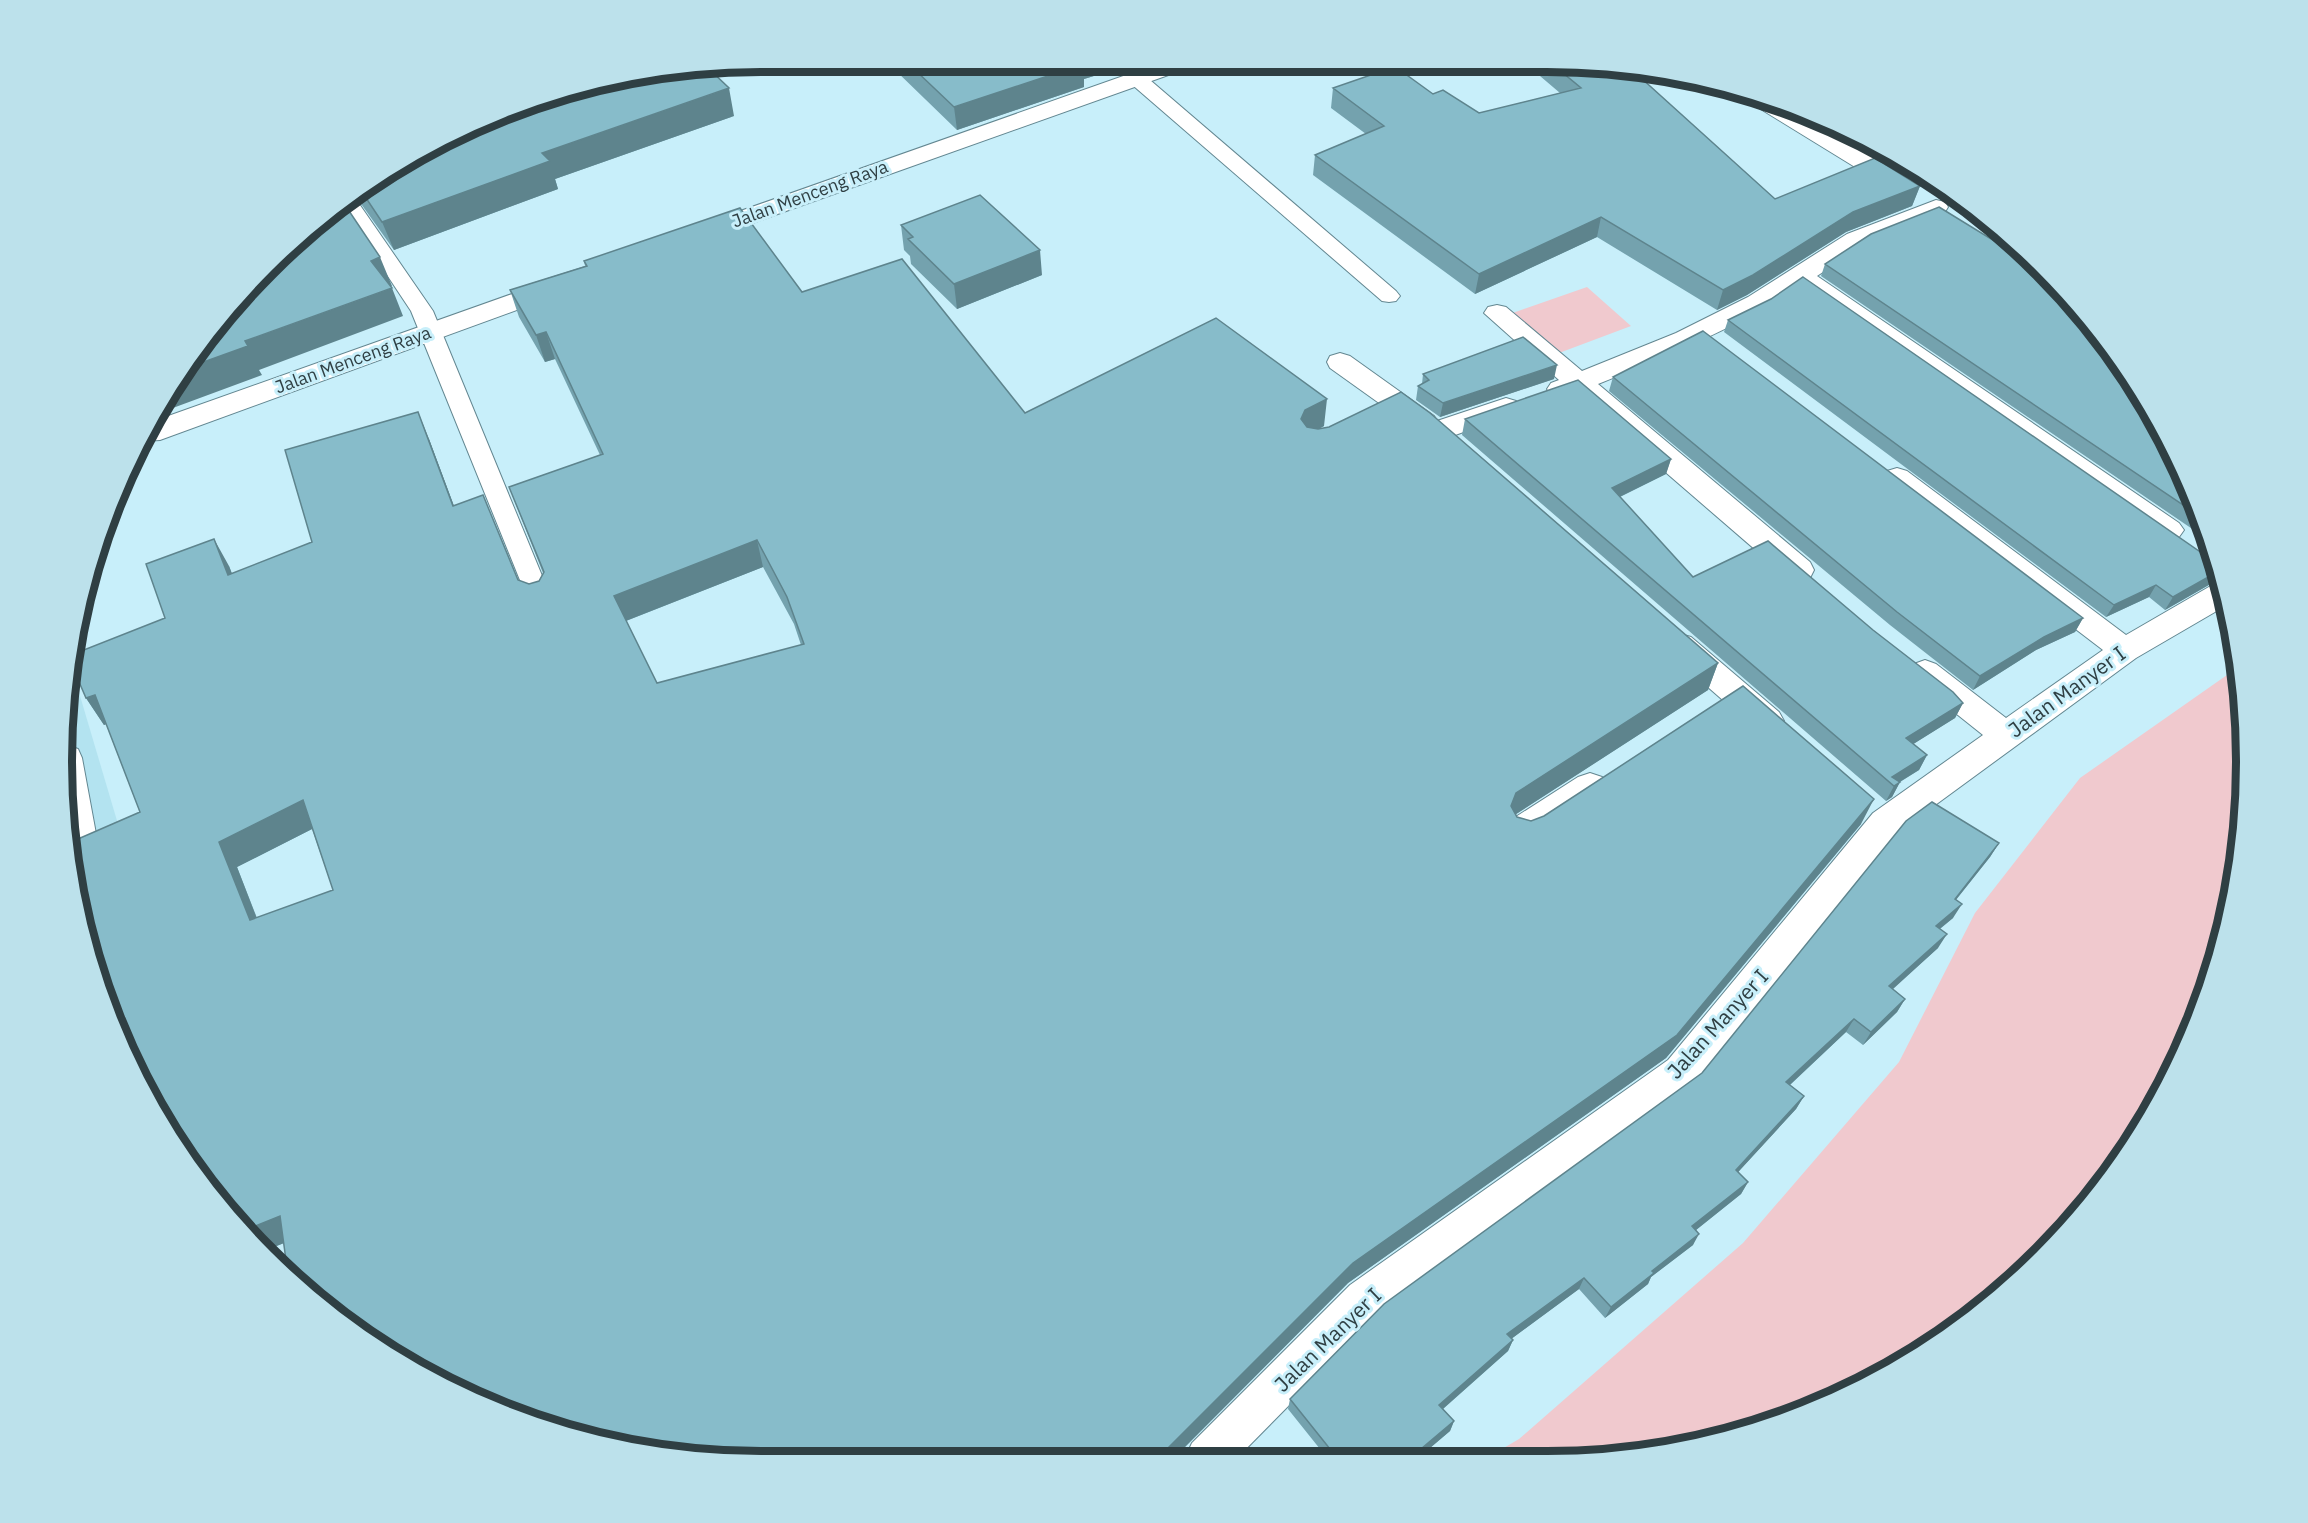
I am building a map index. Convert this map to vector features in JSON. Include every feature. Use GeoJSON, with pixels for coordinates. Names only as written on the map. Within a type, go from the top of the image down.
{"type":"FeatureCollection","features":[{"type":"Feature","properties":{"kind":"street","name":"Jalan Menceng Raya"},"geometry":{"type":"LineString","coordinates":[[677,242],[1154,72]]}},
{"type":"Feature","properties":{"kind":"street"},"geometry":{"type":"LineString","coordinates":[[1437,431],[1710,338],[1757,303],[1856,239],[1946,213],[1887,165],[1807,123]]}},
{"type":"Feature","properties":{"kind":"street"},"geometry":{"type":"LineString","coordinates":[[1800,276],[2188,544]]}},
{"type":"Feature","properties":{"kind":"street","name":"Jalan Menceng Raya"},"geometry":{"type":"LineString","coordinates":[[156,432],[575,279]]}},
{"type":"Feature","properties":{"kind":"street"},"geometry":{"type":"LineString","coordinates":[[1497,313],[1817,585]]}},
{"type":"Feature","properties":{"kind":"street"},"geometry":{"type":"LineString","coordinates":[[1340,362],[1437,431],[1464,454]]}},
{"type":"Feature","properties":{"kind":"street"},"geometry":{"type":"LineString","coordinates":[[1371,417],[1399,404]]}},
{"type":"Feature","properties":{"kind":"street"},"geometry":{"type":"LineString","coordinates":[[1880,465],[2125,650]]}},
{"type":"Feature","properties":{"kind":"street","name":"Jalan Manyer I"},"geometry":{"type":"LineString","coordinates":[[1215,1451],[1365,1299],[1681,1072],[1876,815],[2006,736],[2125,650],[2216,597]]}},
{"type":"Feature","properties":{"kind":"street"},"geometry":{"type":"LineString","coordinates":[[1662,628],[1788,738]]}},
{"type":"Feature","properties":{"kind":"street"},"geometry":{"type":"LineString","coordinates":[[1905,657],[2006,736]]}},
{"type":"Feature","properties":{"kind":"street"},"geometry":{"type":"LineString","coordinates":[[1705,711],[1734,692]]}},
{"type":"Feature","properties":{"kind":"street"},"geometry":{"type":"LineString","coordinates":[[1523,830],[1618,768]]}},
{"type":"Feature","properties":{"kind":"street"},"geometry":{"type":"LineString","coordinates":[[73,797],[82,850]]}},
{"type":"Feature","properties":{"kind":"lane"},"geometry":{"type":"LineString","coordinates":[[1136,78],[1389,296]]}},
{"type":"Feature","properties":{"kind":"lane"},"geometry":{"type":"LineString","coordinates":[[352,207],[422,311],[540,600]]}},
{"type":"Feature","properties":{"kind":"shaded area"},"geometry":{"type":"Polygon","coordinates":[[[1587,287],[1631,326],[1551,356],[1507,315],[1587,287]]]}},
{"type":"Feature","properties":{"kind":"shaded area"},"geometry":{"type":"Polygon","coordinates":[[[2230,673],[2235,716],[2235,807],[2223,896],[2213,940],[2184,1025],[2144,1106],[2120,1145],[2065,1216],[2001,1280],[1930,1335],[1891,1359],[1810,1399],[1725,1428],[1681,1438],[1592,1450],[1499,1451],[1519,1439],[1743,1243],[1899,1062],[1975,913],[2080,778],[2230,673]]]}},
{"type":"Feature","properties":{"kind":"shaded area"},"geometry":{"type":"Polygon","coordinates":[[[77,684],[123,841],[79,859],[73,807],[72,762],[77,684]]]}},
{"type":"Feature","properties":{"kind":"building"},"geometry":{"type":"Polygon","coordinates":[[[917,72],[1060,72],[954,107],[917,72]]]}},
{"type":"Feature","properties":{"kind":"building"},"geometry":{"type":"Polygon","coordinates":[[[1379,72],[1403,72],[1433,94],[1443,90],[1479,113],[1581,88],[1562,72],[1592,73],[1642,79],[1775,199],[1875,158],[1920,186],[1853,212],[1753,275],[1723,290],[1601,217],[1479,274],[1315,155],[1384,126],[1333,88],[1379,72]]]}},
{"type":"Feature","properties":{"kind":"building"},"geometry":{"type":"Polygon","coordinates":[[[714,73],[729,88],[542,153],[550,161],[382,222],[365,197],[417,164],[498,124],[583,95],[627,85],[714,73]]]}},
{"type":"Feature","properties":{"kind":"building"},"geometry":{"type":"Polygon","coordinates":[[[980,195],[1040,250],[954,284],[908,239],[913,237],[901,225],[980,195]]]}},
{"type":"Feature","properties":{"kind":"building"},"geometry":{"type":"Polygon","coordinates":[[[1939,207],[2007,249],[2065,307],[2120,378],[2165,457],[2188,508],[1825,264],[1871,234],[1939,207]]]}},
{"type":"Feature","properties":{"kind":"building"},"geometry":{"type":"Polygon","coordinates":[[[740,208],[802,292],[902,259],[1025,413],[1216,318],[1327,399],[1305,410],[1301,419],[1307,427],[1318,429],[1329,427],[1401,392],[1430,413],[1718,663],[1516,793],[1511,806],[1517,817],[1531,821],[1544,816],[1743,686],[1874,799],[1677,1035],[1353,1263],[1165,1451],[716,1450],[627,1438],[583,1428],[498,1399],[417,1359],[378,1335],[307,1280],[286,1260],[280,1216],[253,1227],[214,1181],[164,1106],[124,1025],[95,940],[85,896],[77,840],[140,812],[95,695],[86,698],[77,678],[81,651],[165,618],[146,564],[214,539],[228,575],[312,542],[285,450],[418,412],[453,506],[483,495],[518,580],[529,584],[539,581],[544,572],[509,487],[603,454],[546,332],[536,335],[510,290],[587,266],[584,261],[740,208]],[[757,540],[614,596],[657,683],[804,644],[787,597],[757,540]],[[303,800],[219,842],[250,920],[333,890],[303,800]]]}},
{"type":"Feature","properties":{"kind":"building"},"geometry":{"type":"Polygon","coordinates":[[[348,210],[380,257],[371,261],[392,288],[245,341],[248,346],[198,364],[243,307],[274,274],[348,210]]]}},
{"type":"Feature","properties":{"kind":"building"},"geometry":{"type":"Polygon","coordinates":[[[1803,277],[2204,554],[2211,576],[2173,597],[2156,585],[2114,605],[1728,320],[1771,299],[1803,277]]]}},
{"type":"Feature","properties":{"kind":"building"},"geometry":{"type":"Polygon","coordinates":[[[1703,331],[2083,618],[2044,637],[1980,676],[1897,612],[1613,377],[1703,331]]]}},
{"type":"Feature","properties":{"kind":"building"},"geometry":{"type":"Polygon","coordinates":[[[1523,337],[1557,365],[1443,403],[1418,386],[1429,380],[1423,374],[1523,337]]]}},
{"type":"Feature","properties":{"kind":"building"},"geometry":{"type":"Polygon","coordinates":[[[1578,380],[1671,459],[1612,488],[1693,577],[1768,541],[1873,630],[1953,692],[1963,703],[1906,738],[1927,755],[1892,777],[1900,782],[1894,786],[1465,419],[1578,380]]]}},
{"type":"Feature","properties":{"kind":"building"},"geometry":{"type":"Polygon","coordinates":[[[1932,802],[1999,843],[1955,899],[1962,904],[1936,926],[1947,934],[1889,986],[1905,999],[1871,1032],[1854,1019],[1786,1082],[1804,1096],[1736,1170],[1748,1182],[1692,1226],[1699,1234],[1611,1307],[1584,1278],[1507,1334],[1513,1340],[1439,1405],[1454,1421],[1418,1451],[1332,1451],[1290,1399],[1384,1304],[1702,1073],[1906,821],[1932,802]]]}}]}
